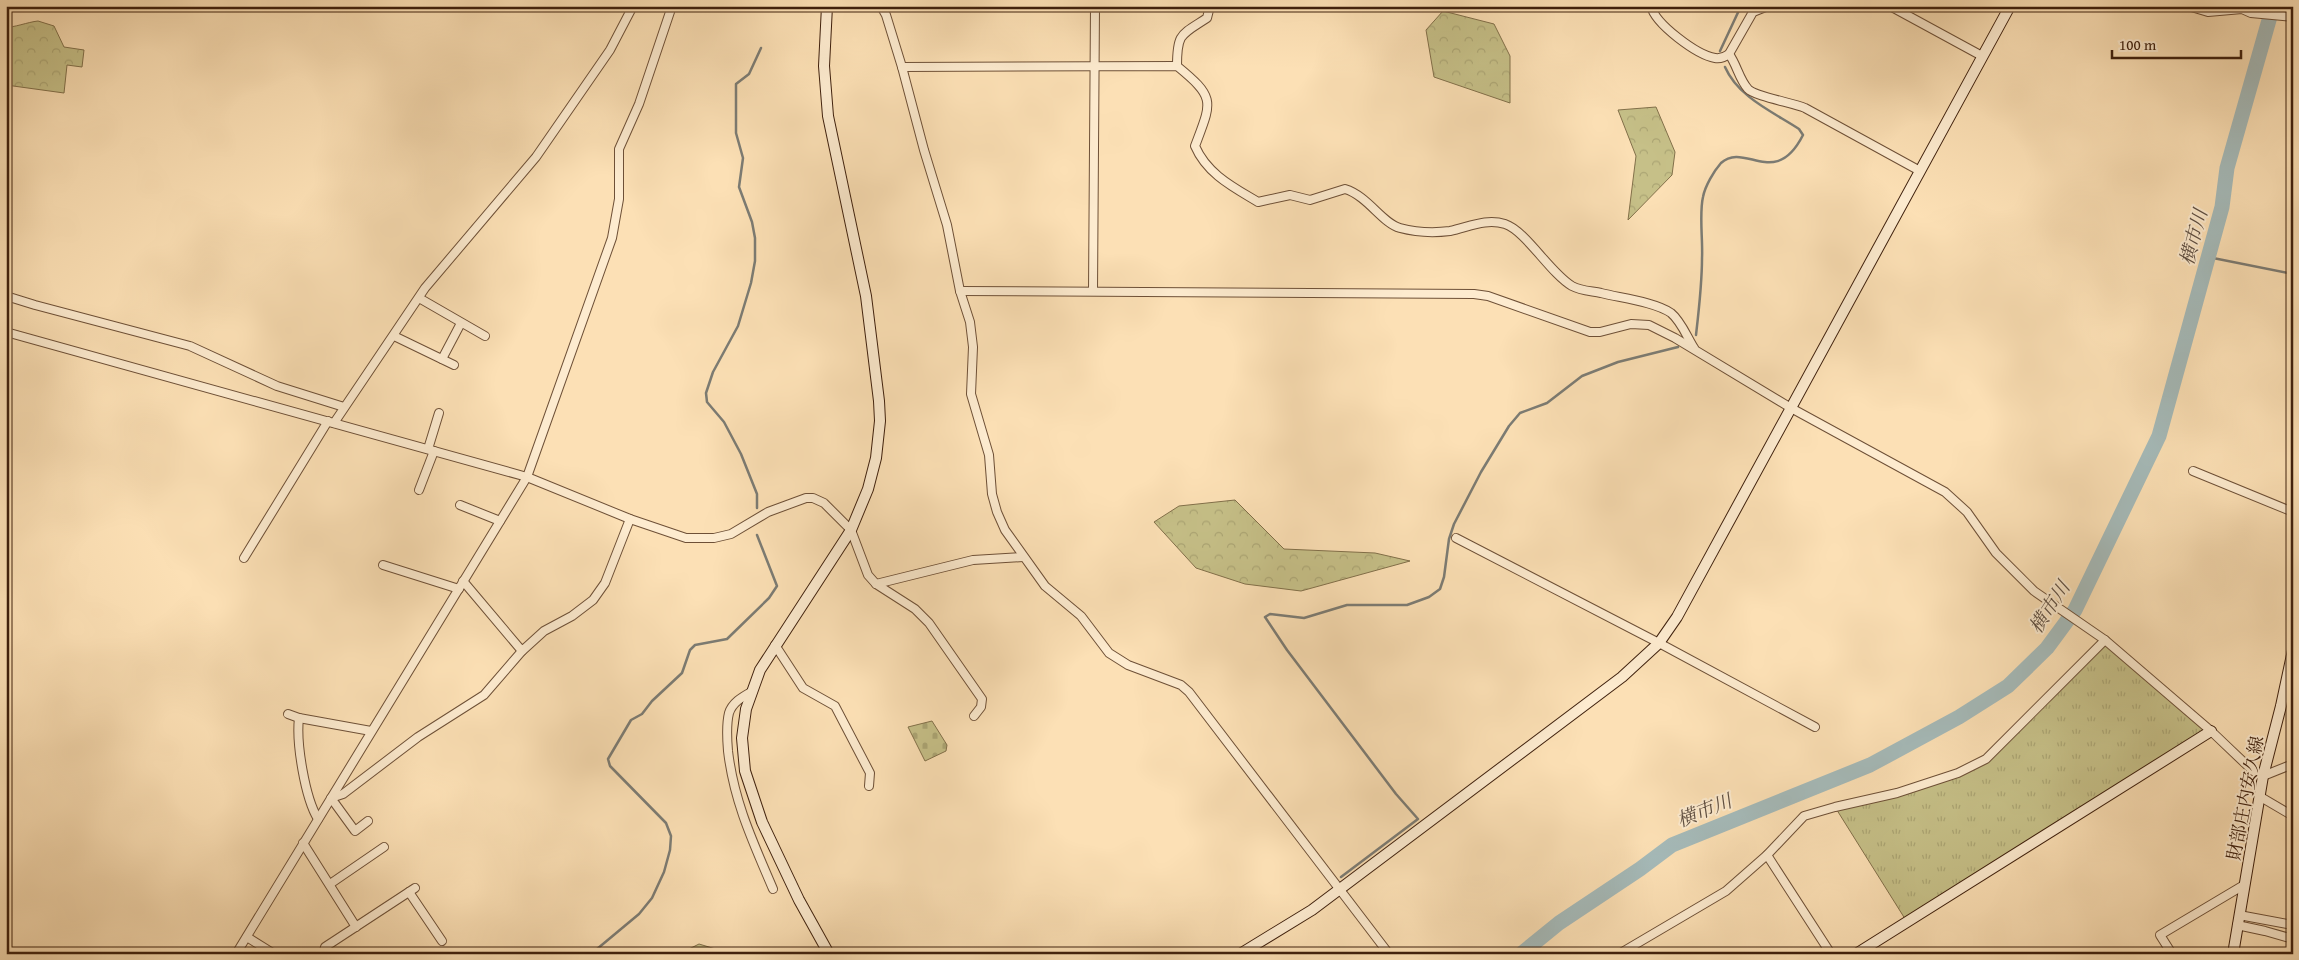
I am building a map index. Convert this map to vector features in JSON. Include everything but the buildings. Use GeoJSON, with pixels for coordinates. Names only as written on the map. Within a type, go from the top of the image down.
{"type":"FeatureCollection","features":[{"type":"Feature","properties":{"kind":"street"},"geometry":{"type":"LineString","coordinates":[[244,558],[331,422],[344,407],[394,336],[425,288],[536,157],[610,50],[633,6]]}},
{"type":"Feature","properties":{"kind":"street"},"geometry":{"type":"LineString","coordinates":[[236,954],[527,477],[612,238],[619,199],[619,150],[639,104],[672,6]]}},
{"type":"Feature","properties":{"kind":"street"},"geometry":{"type":"LineString","coordinates":[[826,6],[824,66],[828,116],[866,296],[879,401],[876,458],[868,489],[851,530],[775,645],[751,692],[742,738],[745,771],[775,852],[830,954]]}},
{"type":"Feature","properties":{"kind":"street"},"geometry":{"type":"LineString","coordinates":[[881,6],[886,15],[902,67],[924,150],[947,225],[960,291],[973,336],[971,394],[989,455],[992,494],[1005,530],[1045,586],[1081,616],[1110,653],[1128,664],[1181,685],[1189,692],[1389,954]]}},
{"type":"Feature","properties":{"kind":"street"},"geometry":{"type":"LineString","coordinates":[[1093,291],[1095,6]]}},
{"type":"Feature","properties":{"kind":"street"},"geometry":{"type":"LineString","coordinates":[[1177,66],[1177,44],[1182,34],[1207,18],[1210,6]]}},
{"type":"Feature","properties":{"kind":"street"},"geometry":{"type":"LineString","coordinates":[[1651,6],[1658,19],[1670,31],[1706,55],[1716,58],[1725,58],[1729,54],[1752,12],[1768,6]]}},
{"type":"Feature","properties":{"kind":"street"},"geometry":{"type":"LineString","coordinates":[[1890,6],[1982,56]]}},
{"type":"Feature","properties":{"kind":"street"},"geometry":{"type":"LineString","coordinates":[[1240,954],[1312,910],[1622,677],[1659,642],[1676,617],[2010,6]]}},
{"type":"Feature","properties":{"kind":"street"},"geometry":{"type":"LineString","coordinates":[[2188,6],[2208,12],[2230,8],[2242,9],[2251,13],[2293,17]]}},
{"type":"Feature","properties":{"kind":"street"},"geometry":{"type":"LineString","coordinates":[[1729,54],[1741,79],[1748,90],[1754,94],[1787,101],[1805,108],[1920,172]]}},
{"type":"Feature","properties":{"kind":"street"},"geometry":{"type":"LineString","coordinates":[[902,67],[1177,66],[1200,86],[1208,101],[1208,111],[1194,146],[1200,160],[1218,177],[1258,202],[1290,195],[1310,200],[1345,189],[1359,196],[1393,226],[1401,228],[1425,232],[1448,231],[1488,221],[1507,224],[1520,235],[1558,276],[1572,286],[1657,307],[1671,313],[1678,321],[1695,350]]}},
{"type":"Feature","properties":{"kind":"street"},"geometry":{"type":"LineString","coordinates":[[960,291],[1474,294],[1488,296],[1590,332],[1600,332],[1631,324],[1650,325],[1791,408],[1945,492],[1967,512],[1996,553],[2017,576],[2041,596],[2101,638],[2211,731],[2253,771],[2263,776],[2293,764]]}},
{"type":"Feature","properties":{"kind":"street"},"geometry":{"type":"LineString","coordinates":[[6,296],[35,306],[190,346],[278,386],[344,407]]}},
{"type":"Feature","properties":{"kind":"street"},"geometry":{"type":"LineString","coordinates":[[419,298],[485,336]]}},
{"type":"Feature","properties":{"kind":"street"},"geometry":{"type":"LineString","coordinates":[[442,359],[461,323]]}},
{"type":"Feature","properties":{"kind":"street"},"geometry":{"type":"LineString","coordinates":[[6,332],[527,477],[630,519],[686,538],[714,538],[730,534],[768,512],[806,498],[813,498],[824,502],[851,530],[868,575],[876,584],[915,609],[942,641],[982,699],[981,707],[974,716]]}},
{"type":"Feature","properties":{"kind":"street"},"geometry":{"type":"LineString","coordinates":[[394,336],[454,366]]}},
{"type":"Feature","properties":{"kind":"street"},"geometry":{"type":"LineString","coordinates":[[418,490],[431,450],[440,412]]}},
{"type":"Feature","properties":{"kind":"street"},"geometry":{"type":"LineString","coordinates":[[2193,471],[2293,512]]}},
{"type":"Feature","properties":{"kind":"street"},"geometry":{"type":"LineString","coordinates":[[460,505],[500,521]]}},
{"type":"Feature","properties":{"kind":"street"},"geometry":{"type":"LineString","coordinates":[[331,798],[343,794],[418,736],[484,695],[522,651],[544,631],[572,616],[593,600],[605,583],[630,519]]}},
{"type":"Feature","properties":{"kind":"street"},"geometry":{"type":"LineString","coordinates":[[1456,538],[1659,642],[1816,727]]}},
{"type":"Feature","properties":{"kind":"street"},"geometry":{"type":"LineString","coordinates":[[876,584],[974,560],[1023,557]]}},
{"type":"Feature","properties":{"kind":"street"},"geometry":{"type":"LineString","coordinates":[[383,565],[461,585],[522,651]]}},
{"type":"Feature","properties":{"kind":"street"},"geometry":{"type":"LineString","coordinates":[[1619,954],[1726,891],[1767,854],[1804,816],[1834,806],[1897,793],[1973,767],[2002,745],[2101,638]]}},
{"type":"Feature","properties":{"kind":"street"},"geometry":{"type":"LineString","coordinates":[[775,645],[803,688],[835,706],[870,773],[870,786]]}},
{"type":"Feature","properties":{"kind":"street","name":"財部庄内安久線"},"geometry":{"type":"LineString","coordinates":[[2233,954],[2259,796],[2293,650]]}},
{"type":"Feature","properties":{"kind":"street"},"geometry":{"type":"LineString","coordinates":[[751,692],[738,700],[730,712],[727,736],[732,781],[745,825],[773,889]]}},
{"type":"Feature","properties":{"kind":"street"},"geometry":{"type":"LineString","coordinates":[[288,714],[299,718],[371,731]]}},
{"type":"Feature","properties":{"kind":"street"},"geometry":{"type":"LineString","coordinates":[[299,718],[297,735],[312,808],[318,819]]}},
{"type":"Feature","properties":{"kind":"street"},"geometry":{"type":"LineString","coordinates":[[1856,954],[2211,731]]}},
{"type":"Feature","properties":{"kind":"street"},"geometry":{"type":"LineString","coordinates":[[2259,796],[2293,816]]}},
{"type":"Feature","properties":{"kind":"street"},"geometry":{"type":"LineString","coordinates":[[331,798],[355,831],[368,821]]}},
{"type":"Feature","properties":{"kind":"street"},"geometry":{"type":"LineString","coordinates":[[303,843],[356,926]]}},
{"type":"Feature","properties":{"kind":"street"},"geometry":{"type":"LineString","coordinates":[[330,884],[384,847]]}},
{"type":"Feature","properties":{"kind":"street"},"geometry":{"type":"LineString","coordinates":[[1767,854],[1830,954]]}},
{"type":"Feature","properties":{"kind":"street"},"geometry":{"type":"LineString","coordinates":[[2172,954],[2160,935],[2244,884]]}},
{"type":"Feature","properties":{"kind":"street"},"geometry":{"type":"LineString","coordinates":[[322,954],[325,947],[412,890],[442,941]]}},
{"type":"Feature","properties":{"kind":"street"},"geometry":{"type":"LineString","coordinates":[[2238,920],[2293,924]]}},
{"type":"Feature","properties":{"kind":"street"},"geometry":{"type":"LineString","coordinates":[[2238,920],[2293,939]]}},
{"type":"Feature","properties":{"kind":"street"},"geometry":{"type":"LineString","coordinates":[[247,937],[274,954]]}},
{"type":"Feature","properties":{"kind":"green space"},"geometry":{"type":"Polygon","coordinates":[[[1443,11],[1494,24],[1510,56],[1510,103],[1434,77],[1426,30],[1443,11]]]}},
{"type":"Feature","properties":{"kind":"green space"},"geometry":{"type":"Polygon","coordinates":[[[38,21],[54,26],[64,47],[84,50],[82,67],[67,65],[64,93],[6,85],[6,27],[38,21]]]}},
{"type":"Feature","properties":{"kind":"green space"},"geometry":{"type":"Polygon","coordinates":[[[1656,107],[1675,152],[1672,175],[1628,220],[1636,156],[1618,110],[1656,107]]]}},
{"type":"Feature","properties":{"kind":"green space"},"geometry":{"type":"Polygon","coordinates":[[[1235,500],[1284,549],[1375,553],[1410,561],[1301,591],[1245,584],[1196,568],[1154,522],[1179,506],[1235,500]]]}},
{"type":"Feature","properties":{"kind":"green space"},"geometry":{"type":"Polygon","coordinates":[[[2105,640],[2211,731],[1907,922],[1835,807],[1897,793],[1973,767],[2105,640]]]}},
{"type":"Feature","properties":{"kind":"green space"},"geometry":{"type":"Polygon","coordinates":[[[932,721],[947,745],[946,751],[925,761],[908,727],[932,721]]]}},
{"type":"Feature","properties":{"kind":"green space"},"geometry":{"type":"Polygon","coordinates":[[[699,944],[732,954],[679,954],[699,944]]]}},
{"type":"Feature","properties":{"kind":"waterway"},"geometry":{"type":"LineString","coordinates":[[1720,51],[1741,6]]}},
{"type":"Feature","properties":{"kind":"waterway","name":"横市川"},"geometry":{"type":"LineString","coordinates":[[1521,954],[1559,923],[1640,869],[1672,845],[1870,765],[1959,717],[2008,686],[2047,648],[2075,610],[2159,436],[2222,207],[2227,168],[2273,6]]}},
{"type":"Feature","properties":{"kind":"waterway"},"geometry":{"type":"LineString","coordinates":[[757,508],[757,494],[741,454],[724,422],[707,402],[706,393],[713,372],[738,326],[751,283],[755,261],[755,238],[752,222],[739,187],[743,158],[736,133],[736,84],[749,74],[761,48]]}},
{"type":"Feature","properties":{"kind":"waterway"},"geometry":{"type":"LineString","coordinates":[[1696,335],[1701,277],[1702,204],[1710,179],[1721,163],[1730,158],[1740,157],[1771,162],[1782,159],[1792,151],[1803,135],[1799,129],[1747,95],[1738,87],[1725,67]]}},
{"type":"Feature","properties":{"kind":"waterway"},"geometry":{"type":"LineString","coordinates":[[2208,257],[2293,274]]}},
{"type":"Feature","properties":{"kind":"waterway"},"geometry":{"type":"LineString","coordinates":[[1341,877],[1418,819],[1396,794],[1287,650],[1265,617],[1270,614],[1304,618],[1347,605],[1407,605],[1429,597],[1440,589],[1444,577],[1449,539],[1454,524],[1481,472],[1509,426],[1520,413],[1547,403],[1582,376],[1618,362],[1678,347]]}},
{"type":"Feature","properties":{"kind":"waterway"},"geometry":{"type":"LineString","coordinates":[[591,954],[639,914],[652,898],[664,872],[670,850],[671,836],[666,823],[610,766],[608,759],[631,720],[642,714],[652,701],[682,673],[690,650],[695,645],[727,639],[769,598],[777,586],[757,535]]}}]}
